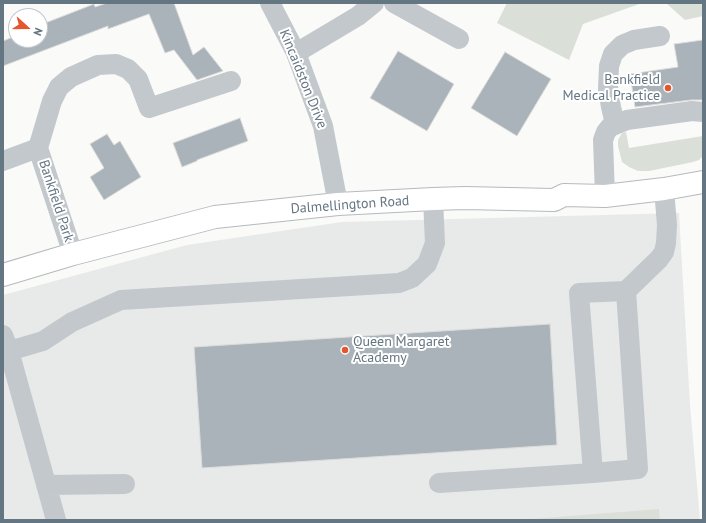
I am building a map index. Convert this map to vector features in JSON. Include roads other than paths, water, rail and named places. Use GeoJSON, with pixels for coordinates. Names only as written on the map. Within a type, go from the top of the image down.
{"type":"FeatureCollection","features":[{"type":"Feature","properties":{"kind":"main road","name":"Dalmellington Road"},"geometry":{"type":"LineString","coordinates":[[3,276],[73,254],[216,217],[338,204],[433,199],[465,198],[554,200],[564,195],[605,196],[664,190],[703,182]]}},
{"type":"Feature","properties":{"kind":"street","name":"Kincaidston Drive"},"geometry":{"type":"LineString","coordinates":[[270,3],[296,53],[323,126],[338,204]]}},
{"type":"Feature","properties":{"kind":"street"},"geometry":{"type":"LineString","coordinates":[[296,53],[358,16],[374,3]]}},
{"type":"Feature","properties":{"kind":"street"},"geometry":{"type":"LineString","coordinates":[[394,3],[459,39]]}},
{"type":"Feature","properties":{"kind":"street"},"geometry":{"type":"LineString","coordinates":[[615,124],[608,89],[609,66],[613,54],[622,45],[634,40],[660,36]]}},
{"type":"Feature","properties":{"kind":"street","name":"Bankfield Park"},"geometry":{"type":"LineString","coordinates":[[73,254],[38,148],[52,101],[59,87],[71,77],[98,65],[116,64],[128,69],[138,79],[149,108],[231,81]]}},
{"type":"Feature","properties":{"kind":"street"},"geometry":{"type":"LineString","coordinates":[[605,196],[603,140],[610,127],[627,120],[692,111],[703,112]]}},
{"type":"Feature","properties":{"kind":"street","name":"Bankfield Park"},"geometry":{"type":"LineString","coordinates":[[3,161],[38,148]]}},
{"type":"Feature","properties":{"kind":"street"},"geometry":{"type":"LineString","coordinates":[[593,473],[579,293],[626,291],[659,259],[664,252],[666,243],[667,225],[664,190]]}},
{"type":"Feature","properties":{"kind":"street"},"geometry":{"type":"LineString","coordinates":[[56,520],[6,343],[43,341],[72,322],[121,300],[399,283],[412,278],[427,264],[435,244],[433,199]]}},
{"type":"Feature","properties":{"kind":"street"},"geometry":{"type":"LineString","coordinates":[[439,483],[638,469],[626,291]]}},
{"type":"Feature","properties":{"kind":"street"},"geometry":{"type":"LineString","coordinates":[[46,485],[125,484]]}},
{"type":"Feature","properties":{"kind":"place","name":"Bankfield Medical Practice"},"geometry":{"type":"Point","coordinates":[668,88]}},
{"type":"Feature","properties":{"kind":"place","name":"Queen Margaret Academy"},"geometry":{"type":"Point","coordinates":[345,350]}}]}
